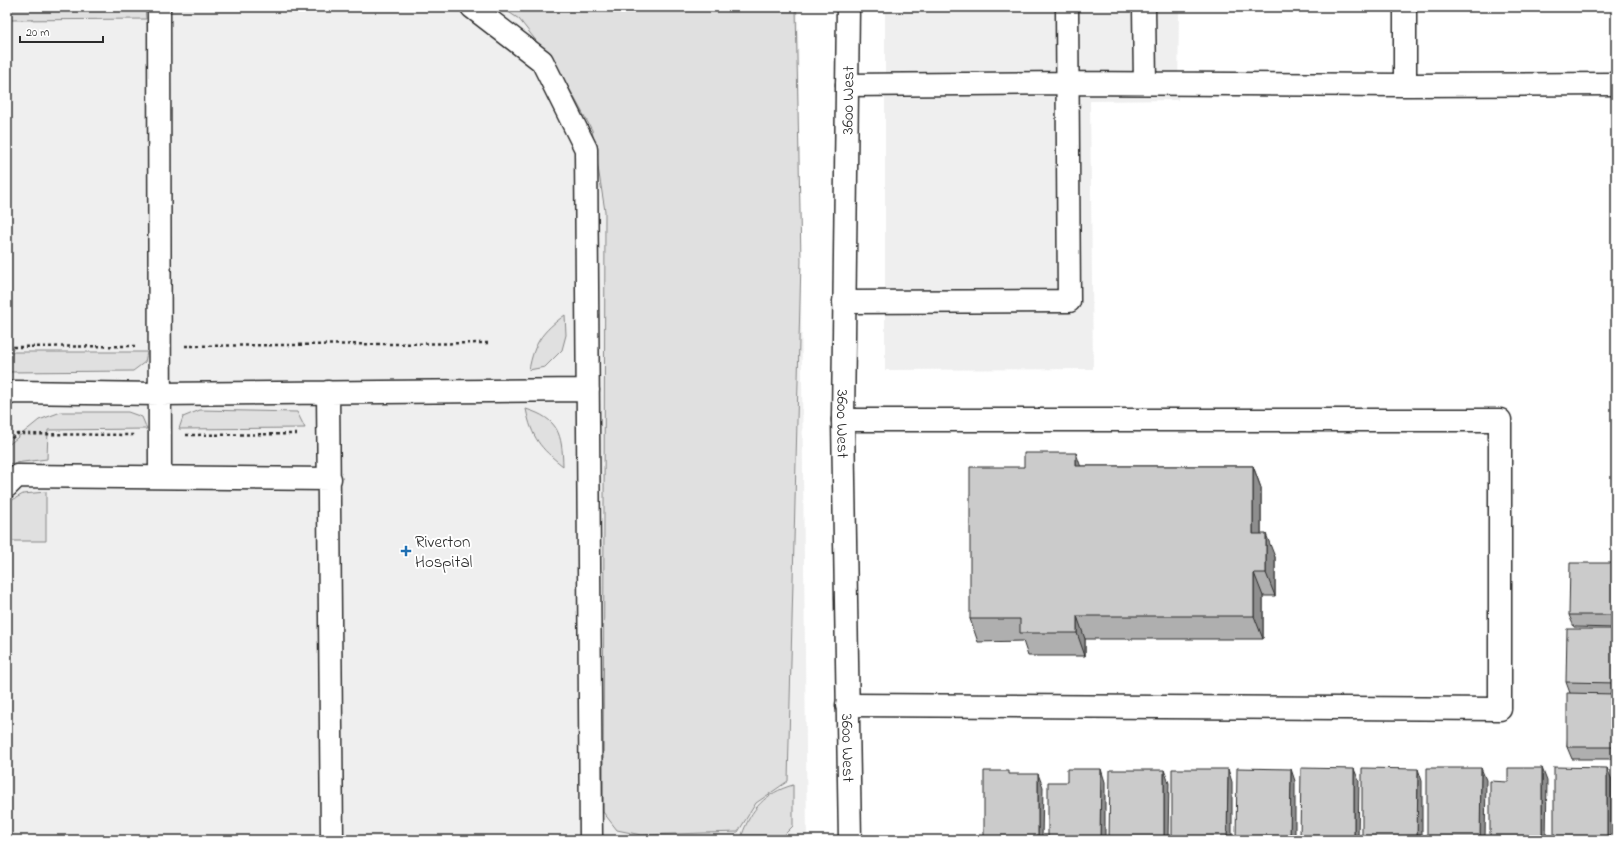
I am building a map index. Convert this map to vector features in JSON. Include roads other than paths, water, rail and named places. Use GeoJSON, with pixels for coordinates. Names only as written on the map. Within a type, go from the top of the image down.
{"type":"FeatureCollection","features":[{"type":"Feature","properties":{"kind":"street"},"geometry":{"type":"LineString","coordinates":[[159,7],[160,477]]}},
{"type":"Feature","properties":{"kind":"street"},"geometry":{"type":"LineString","coordinates":[[472,7],[542,61],[586,148],[591,840]]}},
{"type":"Feature","properties":{"kind":"street","name":"3600 West"},"geometry":{"type":"LineString","coordinates":[[848,7],[843,420],[850,840]]}},
{"type":"Feature","properties":{"kind":"street"},"geometry":{"type":"LineString","coordinates":[[844,302],[1069,300],[1068,7]]}},
{"type":"Feature","properties":{"kind":"street"},"geometry":{"type":"LineString","coordinates":[[1144,7],[1145,83]]}},
{"type":"Feature","properties":{"kind":"street"},"geometry":{"type":"LineString","coordinates":[[1405,7],[1405,85]]}},
{"type":"Feature","properties":{"kind":"street"},"geometry":{"type":"LineString","coordinates":[[847,85],[1068,83],[1405,85],[1616,84]]}},
{"type":"Feature","properties":{"kind":"street"},"geometry":{"type":"LineString","coordinates":[[7,394],[14,392],[159,394],[588,390]]}},
{"type":"Feature","properties":{"kind":"street"},"geometry":{"type":"LineString","coordinates":[[328,392],[330,479],[332,840]]}},
{"type":"Feature","properties":{"kind":"street"},"geometry":{"type":"LineString","coordinates":[[843,420],[1500,420],[1500,709],[847,705]]}},
{"type":"Feature","properties":{"kind":"street"},"geometry":{"type":"LineString","coordinates":[[7,486],[17,476],[330,479]]}},
{"type":"Feature","properties":{"kind":"place","name":"Riverton Hospital"},"geometry":{"type":"Point","coordinates":[406,551]}}]}
